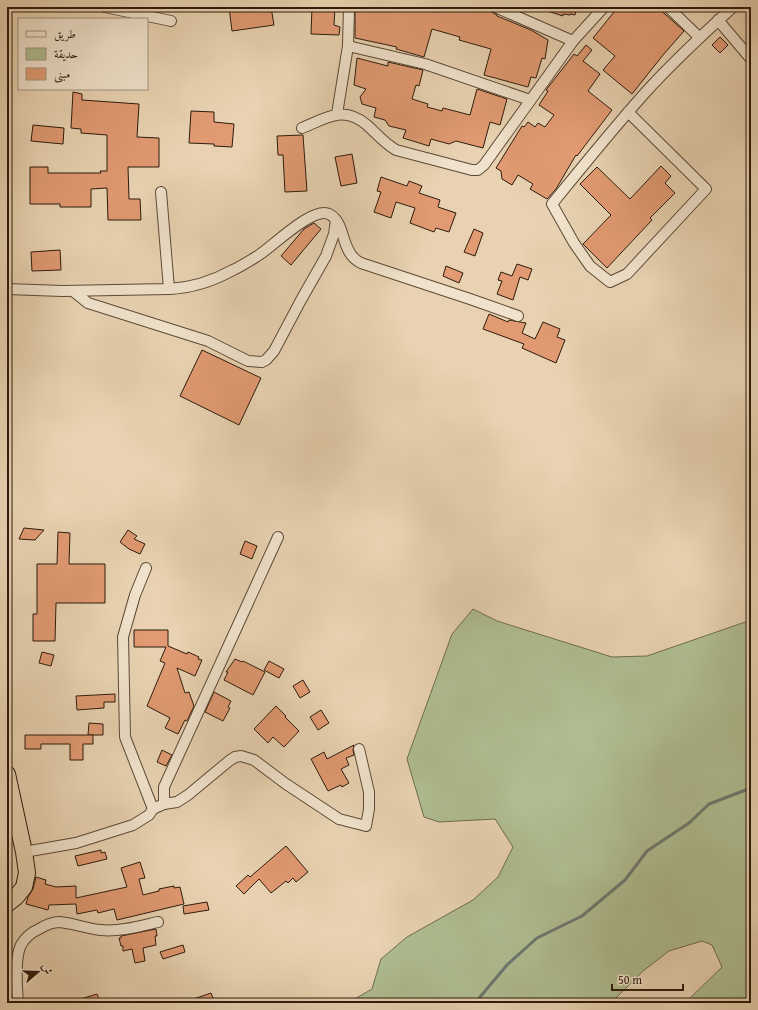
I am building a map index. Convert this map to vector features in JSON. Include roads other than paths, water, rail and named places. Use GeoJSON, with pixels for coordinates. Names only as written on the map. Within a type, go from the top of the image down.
{"type":"FeatureCollection","features":[{"type":"Feature","properties":{"kind":"highway"},"geometry":{"type":"LineString","coordinates":[[7,774],[12,821],[24,852],[27,873],[24,887],[16,897],[7,904]]}},
{"type":"Feature","properties":{"kind":"street"},"geometry":{"type":"LineString","coordinates":[[105,7],[171,22]]}},
{"type":"Feature","properties":{"kind":"street"},"geometry":{"type":"LineString","coordinates":[[337,114],[348,46],[348,7]]}},
{"type":"Feature","properties":{"kind":"street"},"geometry":{"type":"LineString","coordinates":[[495,7],[573,41]]}},
{"type":"Feature","properties":{"kind":"street"},"geometry":{"type":"LineString","coordinates":[[302,128],[337,114],[344,114],[356,117],[368,126],[387,145],[396,150],[472,170],[478,170],[484,165],[573,41],[604,7]]}},
{"type":"Feature","properties":{"kind":"street"},"geometry":{"type":"LineString","coordinates":[[668,7],[699,37]]}},
{"type":"Feature","properties":{"kind":"street"},"geometry":{"type":"LineString","coordinates":[[628,112],[706,189],[628,274],[610,282],[590,266],[574,243],[552,204],[628,112],[699,37],[733,7]]}},
{"type":"Feature","properties":{"kind":"street"},"geometry":{"type":"LineString","coordinates":[[718,20],[751,59]]}},
{"type":"Feature","properties":{"kind":"street"},"geometry":{"type":"LineString","coordinates":[[348,46],[425,64],[530,100]]}},
{"type":"Feature","properties":{"kind":"street"},"geometry":{"type":"LineString","coordinates":[[161,192],[169,289]]}},
{"type":"Feature","properties":{"kind":"street"},"geometry":{"type":"LineString","coordinates":[[7,289],[73,291],[169,289],[208,282],[232,271],[260,254],[306,219],[319,214],[327,213],[337,219],[348,250],[353,258],[361,263],[518,316]]}},
{"type":"Feature","properties":{"kind":"street"},"geometry":{"type":"LineString","coordinates":[[73,291],[88,303],[208,341],[248,361],[262,362],[266,360],[274,351],[326,256],[334,234],[337,219]]}},
{"type":"Feature","properties":{"kind":"street"},"geometry":{"type":"LineString","coordinates":[[164,804],[164,787],[278,537]]}},
{"type":"Feature","properties":{"kind":"street"},"geometry":{"type":"LineString","coordinates":[[146,568],[135,595],[123,638],[125,737],[153,809]]}},
{"type":"Feature","properties":{"kind":"street"},"geometry":{"type":"LineString","coordinates":[[24,852],[76,843],[112,833],[133,825],[149,816],[153,809],[164,804],[177,802],[202,784],[210,775],[229,761],[241,756],[254,760],[286,784],[339,819],[366,826],[369,809],[369,792],[359,749]]}},
{"type":"Feature","properties":{"kind":"street"},"geometry":{"type":"LineString","coordinates":[[18,1003],[19,953],[21,945],[31,933],[42,927],[57,922],[78,924],[100,930],[122,929],[158,922]]}},
{"type":"Feature","properties":{"kind":"waterway"},"geometry":{"type":"LineString","coordinates":[[475,1003],[507,965],[537,938],[582,916],[625,880],[647,851],[689,823],[709,804],[751,788]]}}]}
